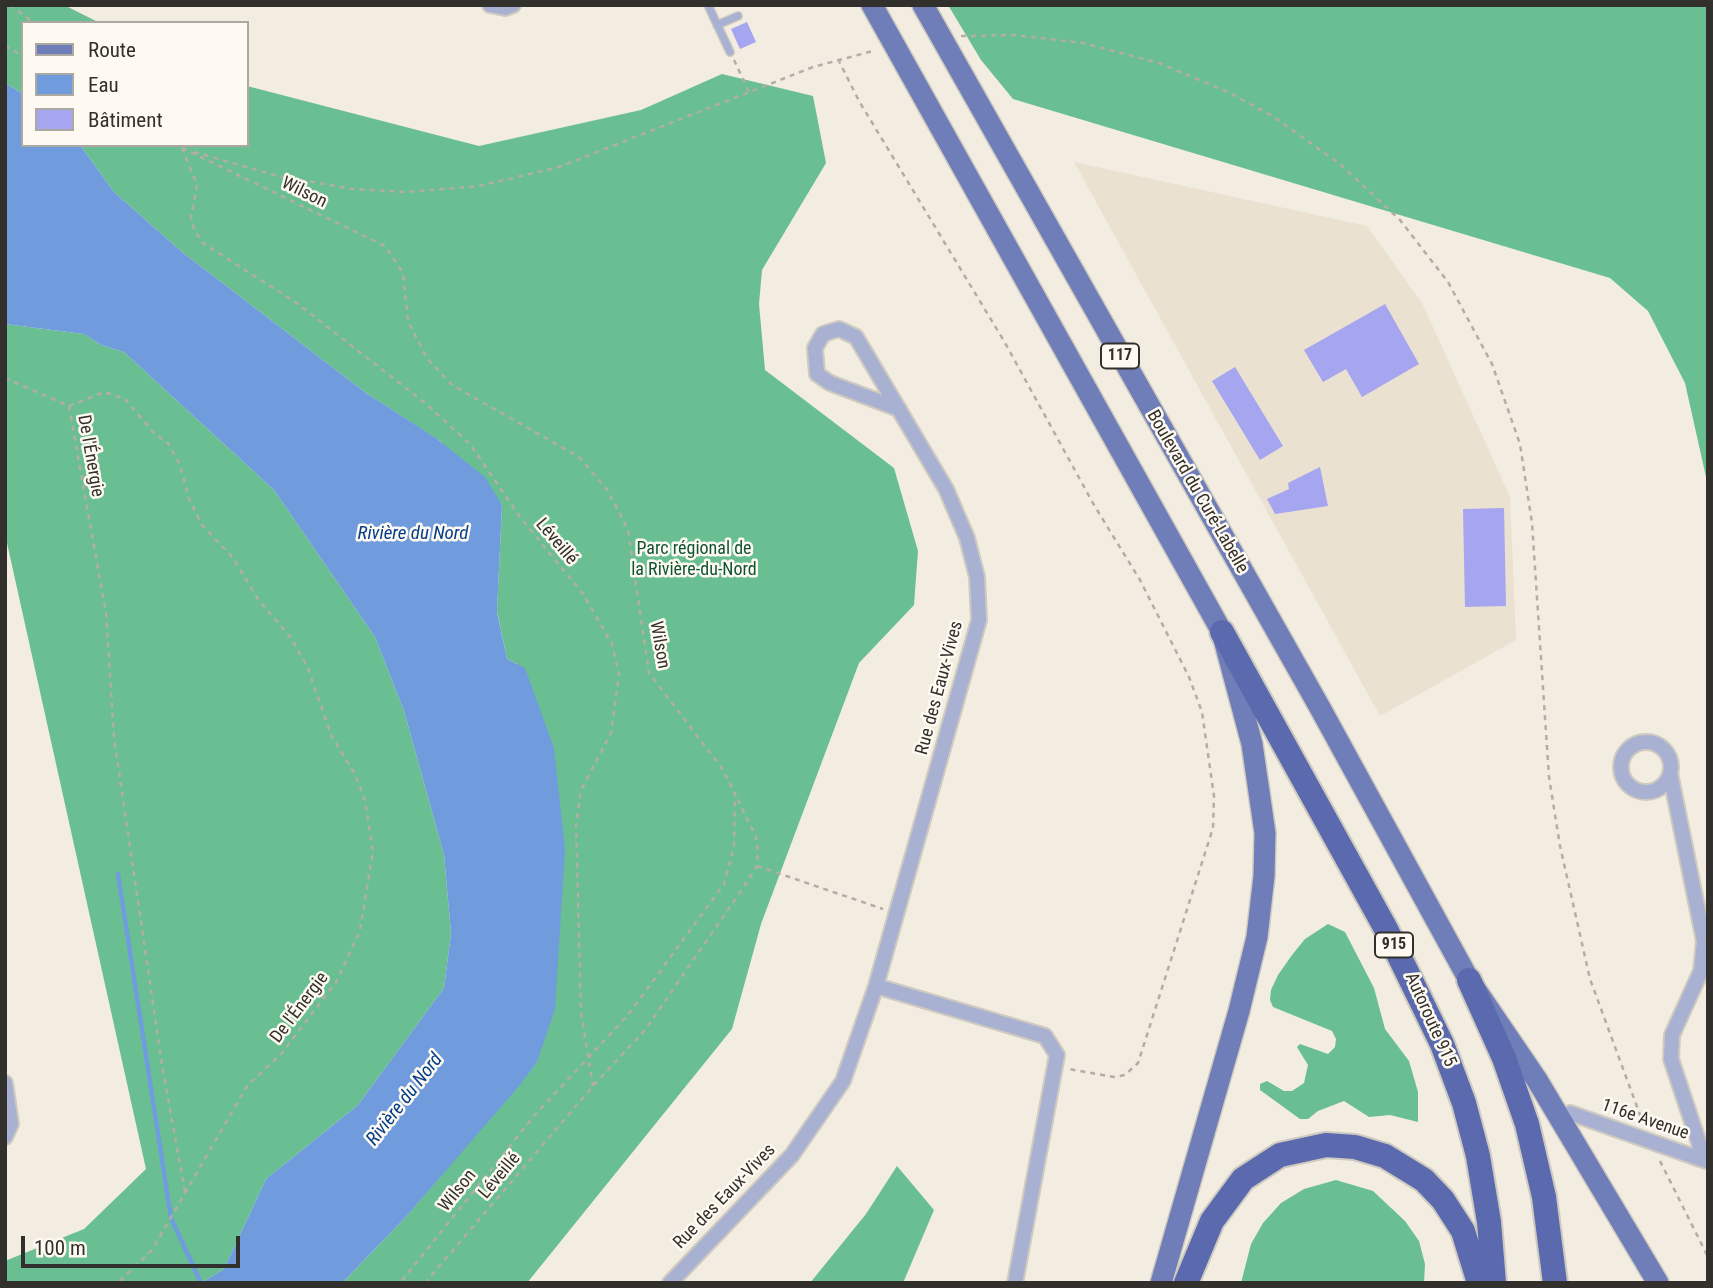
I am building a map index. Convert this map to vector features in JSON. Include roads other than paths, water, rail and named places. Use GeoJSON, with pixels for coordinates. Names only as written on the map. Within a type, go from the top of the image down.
{"type":"FeatureCollection","features":[{"type":"Feature","properties":{"kind":"highway","name":"Autoroute 915"},"geometry":{"type":"LineString","coordinates":[[1222,632],[1376,910],[1442,1044],[1464,1102],[1478,1156],[1489,1222],[1494,1283]]}},
{"type":"Feature","properties":{"kind":"highway"},"geometry":{"type":"LineString","coordinates":[[1469,980],[1504,1058],[1527,1124],[1544,1197],[1555,1283]]}},
{"type":"Feature","properties":{"kind":"highway"},"geometry":{"type":"LineString","coordinates":[[1186,1283],[1198,1271],[1218,1211],[1250,1173],[1290,1151],[1313,1146],[1340,1145],[1385,1156],[1412,1171],[1434,1190],[1463,1231],[1479,1283]]}},
{"type":"Feature","properties":{"kind":"main road","name":"117"},"geometry":{"type":"LineString","coordinates":[[872,5],[1222,632]]}},
{"type":"Feature","properties":{"kind":"main road","name":"Boulevard du Curé-Labelle"},"geometry":{"type":"LineString","coordinates":[[923,5],[1319,706],[1469,980],[1561,1109],[1658,1283]]}},
{"type":"Feature","properties":{"kind":"main road"},"geometry":{"type":"LineString","coordinates":[[1161,1283],[1248,979],[1263,895],[1265,844],[1260,788],[1250,736],[1222,632]]}},
{"type":"Feature","properties":{"kind":"street"},"geometry":{"type":"LineString","coordinates":[[490,5],[505,8],[513,5]]}},
{"type":"Feature","properties":{"kind":"street","name":"Rue des Eaux-Vives"},"geometry":{"type":"LineString","coordinates":[[670,1283],[792,1155],[843,1082],[876,986],[979,621],[976,576],[967,538],[946,489],[856,337],[839,329],[823,334],[815,348],[817,374],[830,383],[899,410]]}},
{"type":"Feature","properties":{"kind":"street"},"geometry":{"type":"LineString","coordinates":[[1670,773],[1704,941],[1701,971],[1672,1035],[1671,1059],[1704,1161]]}},
{"type":"Feature","properties":{"kind":"street"},"geometry":{"type":"LineString","coordinates":[[876,986],[1045,1036],[1056,1055],[1015,1283]]}},
{"type":"Feature","properties":{"kind":"street"},"geometry":{"type":"LineString","coordinates":[[5,1083],[11,1124],[5,1137]]}},
{"type":"Feature","properties":{"kind":"street","name":"116e Avenue"},"geometry":{"type":"LineString","coordinates":[[1561,1109],[1704,1161]]}},
{"type":"Feature","properties":{"kind":"lane"},"geometry":{"type":"LineString","coordinates":[[708,5],[730,52]]}},
{"type":"Feature","properties":{"kind":"lane"},"geometry":{"type":"LineString","coordinates":[[717,25],[738,16]]}},
{"type":"Feature","properties":{"kind":"water","name":"Rivière du Nord"},"geometry":{"type":"Polygon","coordinates":[[[5,83],[21,93],[21,147],[81,147],[114,192],[182,252],[366,393],[436,438],[485,477],[502,505],[497,612],[507,659],[525,668],[554,748],[565,849],[555,1009],[537,1062],[520,1085],[404,1219],[342,1283],[201,1283],[224,1269],[266,1179],[358,1105],[444,988],[451,933],[444,855],[404,711],[375,637],[274,490],[124,352],[101,345],[84,334],[5,324],[5,83]]]}},
{"type":"Feature","properties":{"kind":"waterway","name":"Rivière du Nord"},"geometry":{"type":"LineString","coordinates":[[118,874],[171,1218],[201,1283]]}},
{"type":"Feature","properties":{"kind":"park label","name":"Parc régional de la Rivière-du-Nord"},"geometry":{"type":"Point","coordinates":[694,559]}}]}
